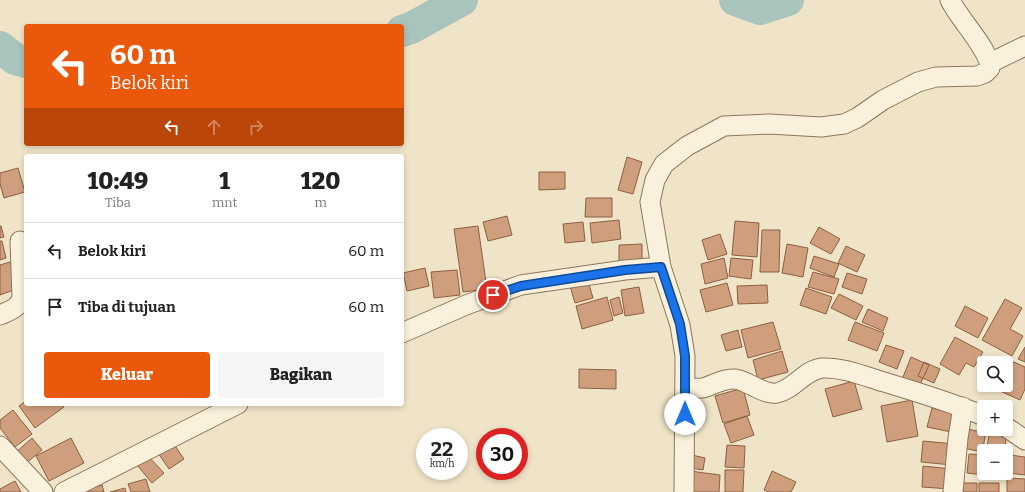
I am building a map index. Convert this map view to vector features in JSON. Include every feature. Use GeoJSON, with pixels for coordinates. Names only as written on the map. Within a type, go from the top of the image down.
{"type":"FeatureCollection","features":[{"type":"Feature","properties":{"kind":"street"},"geometry":{"type":"LineString","coordinates":[[684,492],[685,356],[680,324],[661,267],[650,202],[655,180],[664,164],[687,146],[724,126],[769,124],[821,127],[844,124],[857,118],[883,100],[918,82],[936,77],[977,76],[985,73],[990,68],[990,63],[984,50],[968,29],[950,0]]}},
{"type":"Feature","properties":{"kind":"street"},"geometry":{"type":"LineString","coordinates":[[990,63],[1025,46]]}},
{"type":"Feature","properties":{"kind":"street"},"geometry":{"type":"LineString","coordinates":[[0,315],[17,307],[21,302],[20,241]]}},
{"type":"Feature","properties":{"kind":"street"},"geometry":{"type":"LineString","coordinates":[[404,332],[466,305],[521,286],[625,270],[661,267]]}},
{"type":"Feature","properties":{"kind":"street"},"geometry":{"type":"LineString","coordinates":[[685,387],[701,388],[728,379],[735,379],[770,393],[778,392],[792,386],[806,374],[820,368],[838,368],[963,407],[977,413]]}},
{"type":"Feature","properties":{"kind":"street"},"geometry":{"type":"LineString","coordinates":[[64,492],[234,406]]}},
{"type":"Feature","properties":{"kind":"street"},"geometry":{"type":"LineString","coordinates":[[953,492],[958,438],[963,407]]}},
{"type":"Feature","properties":{"kind":"street"},"geometry":{"type":"LineString","coordinates":[[1013,432],[1025,440]]}},
{"type":"Feature","properties":{"kind":"street"},"geometry":{"type":"LineString","coordinates":[[0,446],[43,492]]}},
{"type":"Feature","properties":{"kind":"building"},"geometry":{"type":"Polygon","coordinates":[[[627,157],[642,162],[633,194],[618,190],[627,157]]]}},
{"type":"Feature","properties":{"kind":"building"},"geometry":{"type":"Polygon","coordinates":[[[18,168],[24,192],[4,198],[0,184],[0,173],[18,168]]]}},
{"type":"Feature","properties":{"kind":"building"},"geometry":{"type":"Polygon","coordinates":[[[539,172],[565,172],[565,189],[539,190],[539,172]]]}},
{"type":"Feature","properties":{"kind":"building"},"geometry":{"type":"Polygon","coordinates":[[[586,198],[612,198],[612,217],[585,217],[586,198]]]}},
{"type":"Feature","properties":{"kind":"building"},"geometry":{"type":"Polygon","coordinates":[[[507,216],[512,235],[488,241],[483,222],[507,216]]]}},
{"type":"Feature","properties":{"kind":"building"},"geometry":{"type":"Polygon","coordinates":[[[619,220],[621,239],[592,243],[590,223],[619,220]]]}},
{"type":"Feature","properties":{"kind":"building"},"geometry":{"type":"Polygon","coordinates":[[[735,221],[759,223],[757,257],[732,255],[735,221]]]}},
{"type":"Feature","properties":{"kind":"building"},"geometry":{"type":"Polygon","coordinates":[[[583,222],[585,241],[565,243],[563,224],[583,222]]]}},
{"type":"Feature","properties":{"kind":"building"},"geometry":{"type":"Polygon","coordinates":[[[0,226],[4,237],[0,238],[0,226]]]}},
{"type":"Feature","properties":{"kind":"building"},"geometry":{"type":"Polygon","coordinates":[[[478,226],[487,289],[463,292],[454,229],[478,226]]]}},
{"type":"Feature","properties":{"kind":"building"},"geometry":{"type":"Polygon","coordinates":[[[819,227],[840,239],[831,254],[810,243],[819,227]]]}},
{"type":"Feature","properties":{"kind":"building"},"geometry":{"type":"Polygon","coordinates":[[[762,230],[780,230],[779,272],[760,272],[762,230]]]}},
{"type":"Feature","properties":{"kind":"building"},"geometry":{"type":"Polygon","coordinates":[[[720,234],[727,254],[708,260],[702,240],[720,234]]]}},
{"type":"Feature","properties":{"kind":"building"},"geometry":{"type":"Polygon","coordinates":[[[0,241],[2,241],[6,258],[0,260],[0,241]]]}},
{"type":"Feature","properties":{"kind":"building"},"geometry":{"type":"Polygon","coordinates":[[[642,244],[642,262],[619,262],[619,245],[642,244]]]}},
{"type":"Feature","properties":{"kind":"building"},"geometry":{"type":"Polygon","coordinates":[[[787,244],[808,248],[803,277],[782,273],[787,244]]]}},
{"type":"Feature","properties":{"kind":"building"},"geometry":{"type":"Polygon","coordinates":[[[846,246],[865,255],[857,272],[838,263],[846,246]]]}},
{"type":"Feature","properties":{"kind":"building"},"geometry":{"type":"Polygon","coordinates":[[[814,256],[839,264],[834,277],[810,268],[814,256]]]}},
{"type":"Feature","properties":{"kind":"building"},"geometry":{"type":"Polygon","coordinates":[[[724,258],[728,278],[705,284],[701,264],[724,258]]]}},
{"type":"Feature","properties":{"kind":"building"},"geometry":{"type":"Polygon","coordinates":[[[731,258],[753,260],[751,279],[729,276],[731,258]]]}},
{"type":"Feature","properties":{"kind":"building"},"geometry":{"type":"Polygon","coordinates":[[[10,262],[19,288],[0,295],[0,265],[10,262]]]}},
{"type":"Feature","properties":{"kind":"building"},"geometry":{"type":"Polygon","coordinates":[[[425,268],[429,286],[407,291],[404,273],[425,268]]]}},
{"type":"Feature","properties":{"kind":"building"},"geometry":{"type":"Polygon","coordinates":[[[457,270],[460,295],[434,298],[431,272],[457,270]]]}},
{"type":"Feature","properties":{"kind":"building"},"geometry":{"type":"Polygon","coordinates":[[[813,272],[839,279],[834,294],[808,287],[813,272]]]}},
{"type":"Feature","properties":{"kind":"building"},"geometry":{"type":"Polygon","coordinates":[[[847,273],[867,279],[862,294],[842,287],[847,273]]]}},
{"type":"Feature","properties":{"kind":"building"},"geometry":{"type":"Polygon","coordinates":[[[588,281],[593,298],[575,303],[570,286],[588,281]]]}},
{"type":"Feature","properties":{"kind":"building"},"geometry":{"type":"Polygon","coordinates":[[[727,283],[733,305],[706,312],[700,290],[727,283]]]}},
{"type":"Feature","properties":{"kind":"building"},"geometry":{"type":"Polygon","coordinates":[[[767,285],[768,303],[738,304],[737,286],[767,285]]]}},
{"type":"Feature","properties":{"kind":"building"},"geometry":{"type":"Polygon","coordinates":[[[639,287],[644,313],[625,316],[621,290],[639,287]]]}},
{"type":"Feature","properties":{"kind":"building"},"geometry":{"type":"Polygon","coordinates":[[[806,288],[832,297],[826,314],[800,305],[806,288]]]}},
{"type":"Feature","properties":{"kind":"building"},"geometry":{"type":"Polygon","coordinates":[[[839,294],[863,306],[856,320],[831,308],[839,294]]]}},
{"type":"Feature","properties":{"kind":"building"},"geometry":{"type":"Polygon","coordinates":[[[607,297],[613,320],[582,329],[576,306],[607,297]]]}},
{"type":"Feature","properties":{"kind":"building"},"geometry":{"type":"Polygon","coordinates":[[[619,297],[623,313],[614,316],[610,300],[619,297]]]}},
{"type":"Feature","properties":{"kind":"building"},"geometry":{"type":"Polygon","coordinates":[[[1005,299],[1022,308],[1010,329],[1023,336],[1012,356],[982,340],[1005,299]]]}},
{"type":"Feature","properties":{"kind":"building"},"geometry":{"type":"Polygon","coordinates":[[[965,306],[988,318],[978,338],[955,326],[965,306]]]}},
{"type":"Feature","properties":{"kind":"building"},"geometry":{"type":"Polygon","coordinates":[[[868,309],[888,318],[883,331],[862,322],[868,309]]]}},
{"type":"Feature","properties":{"kind":"building"},"geometry":{"type":"Polygon","coordinates":[[[773,322],[781,349],[748,358],[741,330],[773,322]]]}},
{"type":"Feature","properties":{"kind":"building"},"geometry":{"type":"Polygon","coordinates":[[[855,322],[884,333],[877,351],[848,340],[855,322]]]}},
{"type":"Feature","properties":{"kind":"building"},"geometry":{"type":"Polygon","coordinates":[[[738,330],[742,347],[726,351],[721,335],[738,330]]]}},
{"type":"Feature","properties":{"kind":"building"},"geometry":{"type":"Polygon","coordinates":[[[955,337],[983,352],[981,356],[977,356],[977,362],[974,367],[966,363],[959,375],[940,364],[955,337]]]}},
{"type":"Feature","properties":{"kind":"building"},"geometry":{"type":"Polygon","coordinates":[[[886,345],[904,351],[897,369],[879,362],[886,345]]]}},
{"type":"Feature","properties":{"kind":"building"},"geometry":{"type":"Polygon","coordinates":[[[1025,347],[1025,362],[1018,359],[1025,347]]]}},
{"type":"Feature","properties":{"kind":"building"},"geometry":{"type":"Polygon","coordinates":[[[782,351],[788,372],[758,380],[753,360],[782,351]]]}},
{"type":"Feature","properties":{"kind":"building"},"geometry":{"type":"Polygon","coordinates":[[[911,357],[929,365],[918,389],[901,382],[911,357]]]}},
{"type":"Feature","properties":{"kind":"building"},"geometry":{"type":"Polygon","coordinates":[[[924,362],[940,369],[934,383],[918,376],[924,362]]]}},
{"type":"Feature","properties":{"kind":"building"},"geometry":{"type":"Polygon","coordinates":[[[1014,362],[1025,367],[1025,389],[1020,400],[1002,392],[1013,392],[1014,362]]]}},
{"type":"Feature","properties":{"kind":"building"},"geometry":{"type":"Polygon","coordinates":[[[579,369],[616,370],[616,389],[579,388],[579,369]]]}},
{"type":"Feature","properties":{"kind":"building"},"geometry":{"type":"Polygon","coordinates":[[[854,381],[862,409],[833,417],[825,389],[854,381]]]}},
{"type":"Feature","properties":{"kind":"building"},"geometry":{"type":"Polygon","coordinates":[[[743,388],[750,415],[723,423],[715,396],[743,388]]]}},
{"type":"Feature","properties":{"kind":"building"},"geometry":{"type":"Polygon","coordinates":[[[912,400],[918,436],[887,442],[881,406],[912,400]]]}},
{"type":"Feature","properties":{"kind":"building"},"geometry":{"type":"Polygon","coordinates":[[[24,402],[24,406],[64,407],[35,428],[19,406],[24,402]]]}},
{"type":"Feature","properties":{"kind":"building"},"geometry":{"type":"Polygon","coordinates":[[[932,408],[960,414],[956,433],[927,427],[932,408]]]}},
{"type":"Feature","properties":{"kind":"building"},"geometry":{"type":"Polygon","coordinates":[[[13,410],[32,434],[15,447],[0,428],[0,420],[13,410]]]}},
{"type":"Feature","properties":{"kind":"building"},"geometry":{"type":"Polygon","coordinates":[[[747,416],[754,435],[731,443],[724,424],[747,416]]]}},
{"type":"Feature","properties":{"kind":"building"},"geometry":{"type":"Polygon","coordinates":[[[963,428],[977,431],[977,436],[985,436],[984,444],[977,444],[977,451],[959,447],[963,428]]]}},
{"type":"Feature","properties":{"kind":"building"},"geometry":{"type":"Polygon","coordinates":[[[989,436],[1007,436],[1005,444],[987,444],[989,436]]]}},
{"type":"Feature","properties":{"kind":"building"},"geometry":{"type":"Polygon","coordinates":[[[32,438],[42,450],[24,465],[14,454],[32,438]]]}},
{"type":"Feature","properties":{"kind":"building"},"geometry":{"type":"Polygon","coordinates":[[[71,438],[84,463],[49,481],[36,456],[71,438]]]}},
{"type":"Feature","properties":{"kind":"building"},"geometry":{"type":"Polygon","coordinates":[[[171,440],[184,459],[169,469],[156,450],[171,440]]]}},
{"type":"Feature","properties":{"kind":"building"},"geometry":{"type":"Polygon","coordinates":[[[923,441],[954,444],[952,465],[921,462],[923,441]]]}},
{"type":"Feature","properties":{"kind":"building"},"geometry":{"type":"Polygon","coordinates":[[[727,445],[745,446],[744,468],[725,467],[727,445]]]}},
{"type":"Feature","properties":{"kind":"building"},"geometry":{"type":"Polygon","coordinates":[[[969,454],[977,455],[977,474],[967,473],[969,454]]]}},
{"type":"Feature","properties":{"kind":"building"},"geometry":{"type":"Polygon","coordinates":[[[692,455],[705,458],[703,470],[690,468],[692,455]]]}},
{"type":"Feature","properties":{"kind":"building"},"geometry":{"type":"Polygon","coordinates":[[[1013,455],[1025,457],[1025,475],[1013,474],[1013,455]]]}},
{"type":"Feature","properties":{"kind":"building"},"geometry":{"type":"Polygon","coordinates":[[[148,456],[164,473],[152,483],[137,465],[148,456]]]}},
{"type":"Feature","properties":{"kind":"building"},"geometry":{"type":"Polygon","coordinates":[[[923,466],[952,469],[950,489],[922,487],[923,466]]]}},
{"type":"Feature","properties":{"kind":"building"},"geometry":{"type":"Polygon","coordinates":[[[725,470],[744,470],[743,492],[725,492],[725,470]]]}},
{"type":"Feature","properties":{"kind":"building"},"geometry":{"type":"Polygon","coordinates":[[[690,471],[720,475],[719,492],[688,492],[690,471]]]}},
{"type":"Feature","properties":{"kind":"building"},"geometry":{"type":"Polygon","coordinates":[[[772,471],[796,482],[791,492],[769,492],[764,490],[772,471]]]}},
{"type":"Feature","properties":{"kind":"building"},"geometry":{"type":"Polygon","coordinates":[[[1013,478],[1025,479],[1025,492],[1007,492],[1007,480],[1013,480],[1013,478]]]}},
{"type":"Feature","properties":{"kind":"building"},"geometry":{"type":"Polygon","coordinates":[[[146,479],[150,492],[131,492],[128,484],[146,479]]]}},
{"type":"Feature","properties":{"kind":"building"},"geometry":{"type":"Polygon","coordinates":[[[15,481],[21,492],[0,492],[0,489],[15,481]]]}},
{"type":"Feature","properties":{"kind":"building"},"geometry":{"type":"Polygon","coordinates":[[[955,483],[977,483],[977,492],[955,492],[955,483]]]}},
{"type":"Feature","properties":{"kind":"building"},"geometry":{"type":"Polygon","coordinates":[[[979,483],[999,483],[999,492],[979,492],[979,483]]]}},
{"type":"Feature","properties":{"kind":"building"},"geometry":{"type":"Polygon","coordinates":[[[102,485],[104,492],[77,492],[102,485]]]}},
{"type":"Feature","properties":{"kind":"building"},"geometry":{"type":"Polygon","coordinates":[[[125,488],[126,492],[110,492],[125,488]]]}},
{"type":"Feature","properties":{"kind":"waterway"},"geometry":{"type":"LineString","coordinates":[[404,30],[462,0]]}},
{"type":"Feature","properties":{"kind":"waterway"},"geometry":{"type":"LineString","coordinates":[[735,0],[760,9],[788,0]]}},
{"type":"Feature","properties":{"kind":"waterway"},"geometry":{"type":"LineString","coordinates":[[0,47],[15,59],[24,61]]}},
{"type":"Feature","properties":{"kind":"route"},"geometry":{"type":"LineString","coordinates":[[493,295],[521,286],[625,270],[661,267],[680,324],[685,356],[685,414]]}}]}
